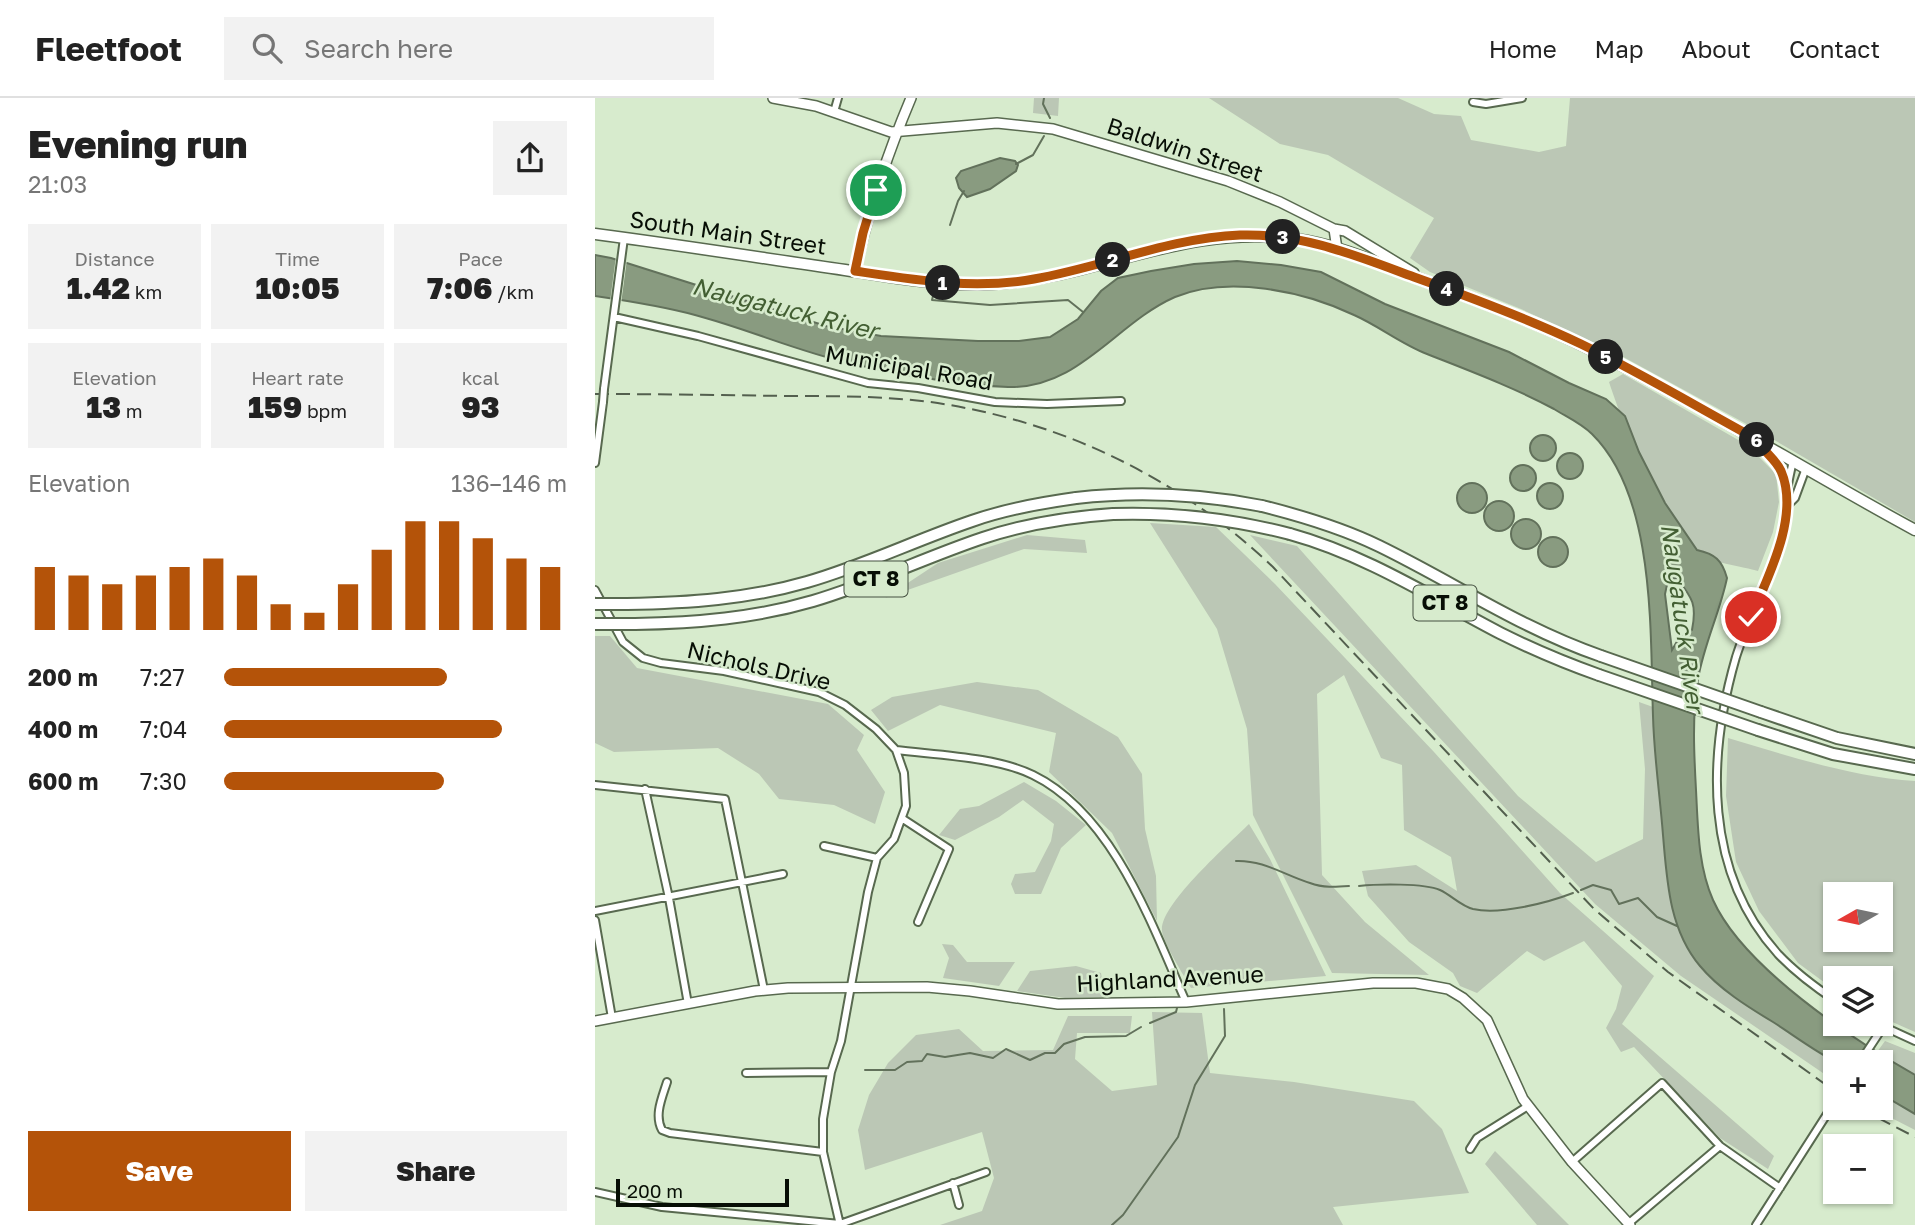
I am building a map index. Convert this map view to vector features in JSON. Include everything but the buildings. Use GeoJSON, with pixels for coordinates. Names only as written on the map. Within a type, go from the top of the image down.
{"type":"FeatureCollection","features":[{"type":"Feature","properties":{"kind":"highway","name":"CT 8"},"geometry":{"type":"LineString","coordinates":[[595,604],[708,601],[785,588],[835,573],[975,520],[1036,504],[1116,494],[1179,495],[1262,506],[1311,520],[1361,538],[1526,625],[1601,656],[1837,738],[1915,752]]}},
{"type":"Feature","properties":{"kind":"highway","name":"CT 8"},"geometry":{"type":"LineString","coordinates":[[595,624],[710,621],[790,607],[841,592],[1001,533],[1059,520],[1113,514],[1197,516],[1246,523],[1290,534],[1354,556],[1518,642],[1599,675],[1833,754],[1915,769]]}},
{"type":"Feature","properties":{"kind":"main road","name":"Baldwin Street"},"geometry":{"type":"LineString","coordinates":[[773,98],[806,103],[895,133],[989,124],[1053,129],[1228,181],[1280,202],[1334,229],[1345,231],[1419,279]]}},
{"type":"Feature","properties":{"kind":"main road"},"geometry":{"type":"LineString","coordinates":[[855,271],[863,233],[895,133],[911,98]]}},
{"type":"Feature","properties":{"kind":"main road"},"geometry":{"type":"LineString","coordinates":[[1334,229],[1337,249]]}},
{"type":"Feature","properties":{"kind":"main road","name":"South Main Street"},"geometry":{"type":"LineString","coordinates":[[595,234],[941,283],[989,284],[1042,278],[1157,248],[1209,238],[1272,236],[1312,242],[1525,319],[1574,341],[1758,440],[1915,530]]}},
{"type":"Feature","properties":{"kind":"main road","name":"Highland Avenue"},"geometry":{"type":"LineString","coordinates":[[595,1021],[764,990],[940,988],[1058,1004],[1186,1002],[1373,983],[1416,983],[1448,989],[1478,1010],[1487,1020],[1506,1065],[1528,1106],[1572,1162],[1629,1224]]}},
{"type":"Feature","properties":{"kind":"street"},"geometry":{"type":"LineString","coordinates":[[834,112],[838,98]]}},
{"type":"Feature","properties":{"kind":"street"},"geometry":{"type":"LineString","coordinates":[[1473,102],[1486,104],[1522,98]]}},
{"type":"Feature","properties":{"kind":"street"},"geometry":{"type":"LineString","coordinates":[[595,463],[624,237]]}},
{"type":"Feature","properties":{"kind":"street","name":"Municipal Road"},"geometry":{"type":"LineString","coordinates":[[614,317],[698,336],[868,383],[918,388],[995,402],[1047,404],[1121,401]]}},
{"type":"Feature","properties":{"kind":"street"},"geometry":{"type":"LineString","coordinates":[[1758,440],[1779,466],[1789,504],[1776,553],[1740,644],[1728,689],[1717,761],[1717,813],[1721,843],[1730,870],[1759,928],[1788,963],[1823,990]]}},
{"type":"Feature","properties":{"kind":"street"},"geometry":{"type":"LineString","coordinates":[[1787,494],[1793,460]]}},
{"type":"Feature","properties":{"kind":"street"},"geometry":{"type":"LineString","coordinates":[[1789,504],[1795,498],[1805,468]]}},
{"type":"Feature","properties":{"kind":"street","name":"Nichols Drive"},"geometry":{"type":"LineString","coordinates":[[595,590],[623,642],[643,658],[724,671],[819,692],[845,705],[876,729],[896,750],[907,793],[902,819],[894,839],[877,858],[823,1119],[823,1152],[840,1224]]}},
{"type":"Feature","properties":{"kind":"street"},"geometry":{"type":"LineString","coordinates":[[896,750],[991,762],[1032,774],[1065,794],[1104,838],[1138,894],[1186,1002]]}},
{"type":"Feature","properties":{"kind":"street"},"geometry":{"type":"LineString","coordinates":[[595,785],[726,799],[764,990]]}},
{"type":"Feature","properties":{"kind":"street"},"geometry":{"type":"LineString","coordinates":[[645,789],[669,898],[688,1004]]}},
{"type":"Feature","properties":{"kind":"street"},"geometry":{"type":"LineString","coordinates":[[902,819],[949,849],[918,922]]}},
{"type":"Feature","properties":{"kind":"street"},"geometry":{"type":"LineString","coordinates":[[824,846],[877,858]]}},
{"type":"Feature","properties":{"kind":"street"},"geometry":{"type":"LineString","coordinates":[[595,911],[783,874]]}},
{"type":"Feature","properties":{"kind":"street"},"geometry":{"type":"LineString","coordinates":[[595,920],[613,1018]]}},
{"type":"Feature","properties":{"kind":"street"},"geometry":{"type":"LineString","coordinates":[[1893,1031],[1915,1041]]}},
{"type":"Feature","properties":{"kind":"street"},"geometry":{"type":"LineString","coordinates":[[746,1073],[831,1072]]}},
{"type":"Feature","properties":{"kind":"street"},"geometry":{"type":"LineString","coordinates":[[667,1082],[657,1115],[662,1130],[823,1152]]}},
{"type":"Feature","properties":{"kind":"street"},"geometry":{"type":"LineString","coordinates":[[1572,1162],[1661,1083],[1720,1146],[1780,1188]]}},
{"type":"Feature","properties":{"kind":"street"},"geometry":{"type":"LineString","coordinates":[[1469,1149],[1477,1138],[1528,1106]]}},
{"type":"Feature","properties":{"kind":"street"},"geometry":{"type":"LineString","coordinates":[[1756,1225],[1823,1120]]}},
{"type":"Feature","properties":{"kind":"street"},"geometry":{"type":"LineString","coordinates":[[1629,1224],[1720,1146]]}},
{"type":"Feature","properties":{"kind":"street"},"geometry":{"type":"LineString","coordinates":[[595,1192],[662,1207],[840,1224],[986,1172]]}},
{"type":"Feature","properties":{"kind":"street"},"geometry":{"type":"LineString","coordinates":[[953,1183],[959,1205]]}},
{"type":"Feature","properties":{"kind":"shaded area"},"geometry":{"type":"Polygon","coordinates":[[[1034,98],[1059,98],[1058,116],[1033,113],[1034,98]]]}},
{"type":"Feature","properties":{"kind":"shaded area"},"geometry":{"type":"Polygon","coordinates":[[[1209,98],[1398,98],[1434,114],[1461,116],[1471,140],[1539,152],[1566,146],[1570,98],[1915,98],[1915,522],[1752,427],[1616,353],[1521,309],[1430,272],[1410,258],[1434,218],[1328,155],[1280,144],[1209,98]]]}},
{"type":"Feature","properties":{"kind":"shaded area"},"geometry":{"type":"Polygon","coordinates":[[[1000,158],[1015,161],[1018,165],[1016,171],[990,189],[967,197],[959,188],[956,178],[961,171],[1000,158]]]}},
{"type":"Feature","properties":{"kind":"shaded area"},"geometry":{"type":"Polygon","coordinates":[[[595,255],[826,326],[881,336],[978,341],[1019,341],[1050,337],[1078,319],[1101,291],[1118,278],[1194,264],[1237,261],[1281,265],[1321,272],[1385,304],[1509,352],[1606,399],[1625,416],[1639,452],[1665,503],[1697,550],[1717,559],[1727,578],[1701,666],[1694,720],[1697,818],[1704,874],[1713,900],[1748,951],[1823,1015],[1823,1036],[1852,1036],[1874,1050],[1823,1050],[1823,1055],[1813,1049],[1725,990],[1700,966],[1682,936],[1671,904],[1666,870],[1654,731],[1649,606],[1639,529],[1628,493],[1613,461],[1592,434],[1574,420],[1523,394],[1417,350],[1334,306],[1266,289],[1218,287],[1175,297],[1154,308],[1096,353],[1056,377],[1033,385],[1008,387],[930,379],[853,364],[658,306],[595,296],[595,255]],[[1677,578],[1668,580],[1665,594],[1672,650],[1679,638],[1692,630],[1694,608],[1677,578]]]}},
{"type":"Feature","properties":{"kind":"shaded area"},"geometry":{"type":"Polygon","coordinates":[[[1623,374],[1747,445],[1776,474],[1779,502],[1773,532],[1758,571],[1701,557],[1683,541],[1657,500],[1609,382],[1623,374]]]}},
{"type":"Feature","properties":{"kind":"shaded area"},"geometry":{"type":"Polygon","coordinates":[[[1543,435],[1552,439],[1556,448],[1552,457],[1543,461],[1534,457],[1530,448],[1534,439],[1543,435]]]}},
{"type":"Feature","properties":{"kind":"shaded area"},"geometry":{"type":"Polygon","coordinates":[[[1570,453],[1579,457],[1583,466],[1579,475],[1570,479],[1561,475],[1557,466],[1561,457],[1570,453]]]}},
{"type":"Feature","properties":{"kind":"shaded area"},"geometry":{"type":"Polygon","coordinates":[[[1523,465],[1532,469],[1536,478],[1532,487],[1523,491],[1514,487],[1510,478],[1514,469],[1523,465]]]}},
{"type":"Feature","properties":{"kind":"shaded area"},"geometry":{"type":"Polygon","coordinates":[[[1472,483],[1483,487],[1487,498],[1483,509],[1472,513],[1461,509],[1457,498],[1461,487],[1472,483]]]}},
{"type":"Feature","properties":{"kind":"shaded area"},"geometry":{"type":"Polygon","coordinates":[[[1550,483],[1559,487],[1563,496],[1559,505],[1550,509],[1541,505],[1537,496],[1541,487],[1550,483]]]}},
{"type":"Feature","properties":{"kind":"shaded area"},"geometry":{"type":"Polygon","coordinates":[[[1499,501],[1510,505],[1514,516],[1510,527],[1499,531],[1488,527],[1484,516],[1488,505],[1499,501]]]}},
{"type":"Feature","properties":{"kind":"shaded area"},"geometry":{"type":"Polygon","coordinates":[[[1526,519],[1537,523],[1541,534],[1537,545],[1526,549],[1515,545],[1511,534],[1515,523],[1526,519]]]}},
{"type":"Feature","properties":{"kind":"shaded area"},"geometry":{"type":"Polygon","coordinates":[[[1150,523],[1216,527],[1275,584],[1434,752],[1560,893],[1654,976],[1622,1024],[1774,1156],[1768,1169],[1720,1138],[1634,1047],[1621,1052],[1606,1028],[1616,1009],[1622,986],[1584,941],[1544,961],[1527,951],[1477,993],[1460,986],[1453,973],[1409,942],[1368,896],[1362,871],[1416,865],[1457,891],[1451,857],[1404,830],[1402,765],[1381,758],[1344,675],[1317,694],[1322,875],[1365,922],[1429,975],[1332,973],[1253,815],[1247,729],[1217,629],[1150,523]]]}},
{"type":"Feature","properties":{"kind":"shaded area"},"geometry":{"type":"Polygon","coordinates":[[[1027,535],[1085,540],[1087,553],[1024,549],[885,598],[938,563],[1027,535]]]}},
{"type":"Feature","properties":{"kind":"shaded area"},"geometry":{"type":"Polygon","coordinates":[[[1250,535],[1297,546],[1518,796],[1596,862],[1643,839],[1645,769],[1639,702],[1653,707],[1671,905],[1681,934],[1721,986],[1758,1013],[1823,1053],[1823,1073],[1681,976],[1595,904],[1250,535]]]}},
{"type":"Feature","properties":{"kind":"shaded area"},"geometry":{"type":"Polygon","coordinates":[[[1553,537],[1564,541],[1568,552],[1564,563],[1553,567],[1542,563],[1538,552],[1542,541],[1553,537]]]}},
{"type":"Feature","properties":{"kind":"shaded area"},"geometry":{"type":"Polygon","coordinates":[[[595,636],[610,636],[637,668],[828,704],[864,735],[857,750],[885,792],[875,824],[834,805],[779,799],[759,774],[718,748],[614,752],[595,743],[595,636]]]}},
{"type":"Feature","properties":{"kind":"shaded area"},"geometry":{"type":"Polygon","coordinates":[[[977,682],[1038,690],[1118,737],[1142,774],[1145,829],[1156,876],[1157,921],[1112,833],[1049,772],[1056,733],[940,705],[888,731],[871,710],[892,697],[977,682]]]}},
{"type":"Feature","properties":{"kind":"shaded area"},"geometry":{"type":"Polygon","coordinates":[[[1728,738],[1844,770],[1915,781],[1915,1032],[1893,1022],[1893,966],[1823,966],[1823,981],[1798,963],[1759,911],[1736,862],[1726,796],[1728,738]]]}},
{"type":"Feature","properties":{"kind":"shaded area"},"geometry":{"type":"Polygon","coordinates":[[[1024,782],[1056,801],[1086,825],[1061,848],[1041,894],[1015,894],[1011,884],[1015,874],[1035,872],[1051,841],[1054,824],[1023,800],[999,817],[955,840],[939,835],[960,809],[979,806],[1024,782]]]}},
{"type":"Feature","properties":{"kind":"shaded area"},"geometry":{"type":"Polygon","coordinates":[[[1249,824],[1270,859],[1326,976],[1191,988],[1163,936],[1164,920],[1197,875],[1249,824]]]}},
{"type":"Feature","properties":{"kind":"shaded area"},"geometry":{"type":"Polygon","coordinates":[[[942,944],[953,945],[967,962],[1015,962],[999,986],[943,978],[949,958],[942,944]]]}},
{"type":"Feature","properties":{"kind":"shaded area"},"geometry":{"type":"Polygon","coordinates":[[[1076,966],[1101,973],[1105,997],[1065,998],[1017,991],[1030,971],[1076,966]]]}},
{"type":"Feature","properties":{"kind":"shaded area"},"geometry":{"type":"Polygon","coordinates":[[[1152,1012],[1202,1013],[1210,1073],[1294,1082],[1414,1101],[1442,1129],[1469,1193],[1333,1207],[1343,1225],[940,1225],[982,1211],[994,1178],[982,1132],[865,1170],[858,1130],[869,1095],[888,1063],[916,1035],[959,1029],[983,1051],[1053,1050],[1068,1016],[1132,1016],[1130,1033],[1077,1033],[1075,1059],[1112,1091],[1157,1085],[1152,1012]]]}},
{"type":"Feature","properties":{"kind":"shaded area"},"geometry":{"type":"Polygon","coordinates":[[[1885,1041],[1915,1053],[1915,1075],[1893,1062],[1893,1050],[1878,1050],[1885,1041]]]}},
{"type":"Feature","properties":{"kind":"shaded area"},"geometry":{"type":"Polygon","coordinates":[[[1893,1062],[1915,1075],[1915,1114],[1893,1101],[1893,1062]]]}},
{"type":"Feature","properties":{"kind":"shaded area"},"geometry":{"type":"Polygon","coordinates":[[[1893,1101],[1915,1114],[1915,1130],[1893,1119],[1893,1101]]]}},
{"type":"Feature","properties":{"kind":"shaded area"},"geometry":{"type":"Polygon","coordinates":[[[1495,1151],[1569,1225],[1537,1225],[1485,1164],[1495,1151]]]}},
{"type":"Feature","properties":{"kind":"pier"},"geometry":{"type":"Polygon","coordinates":[[[616,256],[627,259],[621,304],[610,302],[616,256]]]}},
{"type":"Feature","properties":{"kind":"waterway"},"geometry":{"type":"LineString","coordinates":[[1044,98],[1043,104],[1050,118]]}},
{"type":"Feature","properties":{"kind":"waterway"},"geometry":{"type":"LineString","coordinates":[[1016,164],[1033,155],[1044,136]]}},
{"type":"Feature","properties":{"kind":"waterway"},"geometry":{"type":"LineString","coordinates":[[950,225],[964,191]]}},
{"type":"Feature","properties":{"kind":"waterway"},"geometry":{"type":"LineString","coordinates":[[933,296],[932,300],[990,305],[1068,300],[1083,312]]}},
{"type":"Feature","properties":{"kind":"waterway"},"geometry":{"type":"LineString","coordinates":[[1236,861],[1265,865],[1320,886],[1349,886]]}},
{"type":"Feature","properties":{"kind":"waterway"},"geometry":{"type":"LineString","coordinates":[[1581,890],[1593,885],[1611,890],[1619,904],[1638,898],[1657,917],[1677,926]]}},
{"type":"Feature","properties":{"kind":"waterway"},"geometry":{"type":"LineString","coordinates":[[1359,886],[1423,886],[1444,892],[1469,908],[1484,910],[1523,907],[1573,893]]}},
{"type":"Feature","properties":{"kind":"waterway"},"geometry":{"type":"LineString","coordinates":[[1150,1023],[1176,1012],[1177,1008]]}},
{"type":"Feature","properties":{"kind":"waterway"},"geometry":{"type":"LineString","coordinates":[[1112,1225],[1123,1215],[1178,1137],[1195,1085],[1225,1036],[1224,1009]]}},
{"type":"Feature","properties":{"kind":"waterway"},"geometry":{"type":"LineString","coordinates":[[865,1070],[895,1070],[907,1062],[922,1061],[927,1054],[945,1057],[970,1053],[993,1058],[1006,1049],[1030,1060],[1045,1053],[1055,1053],[1064,1044],[1085,1037],[1126,1036],[1141,1027]]}},
{"type":"Feature","properties":{"kind":"railway"},"geometry":{"type":"LineString","coordinates":[[595,394],[840,396],[930,402],[978,411],[1071,438],[1157,480],[1198,506],[1273,567],[1594,909],[1668,972],[1823,1083]]}},
{"type":"Feature","properties":{"kind":"railway"},"geometry":{"type":"LineString","coordinates":[[1882,1120],[1915,1137]]}},
{"type":"Feature","properties":{"kind":"route"},"geometry":{"type":"LineString","coordinates":[[876,190],[855,271],[941,283],[1000,284],[1060,274],[1183,242],[1237,236],[1272,236],[1312,242],[1353,254],[1525,319],[1582,345],[1758,440],[1779,466],[1789,504],[1776,553],[1751,617]]}},
{"type":"Feature","properties":{"kind":"water label","name":"Naugatuck River"},"geometry":{"type":"Point","coordinates":[785,309]}},
{"type":"Feature","properties":{"kind":"water label","name":"Naugatuck River"},"geometry":{"type":"Point","coordinates":[1682,618]}}]}
